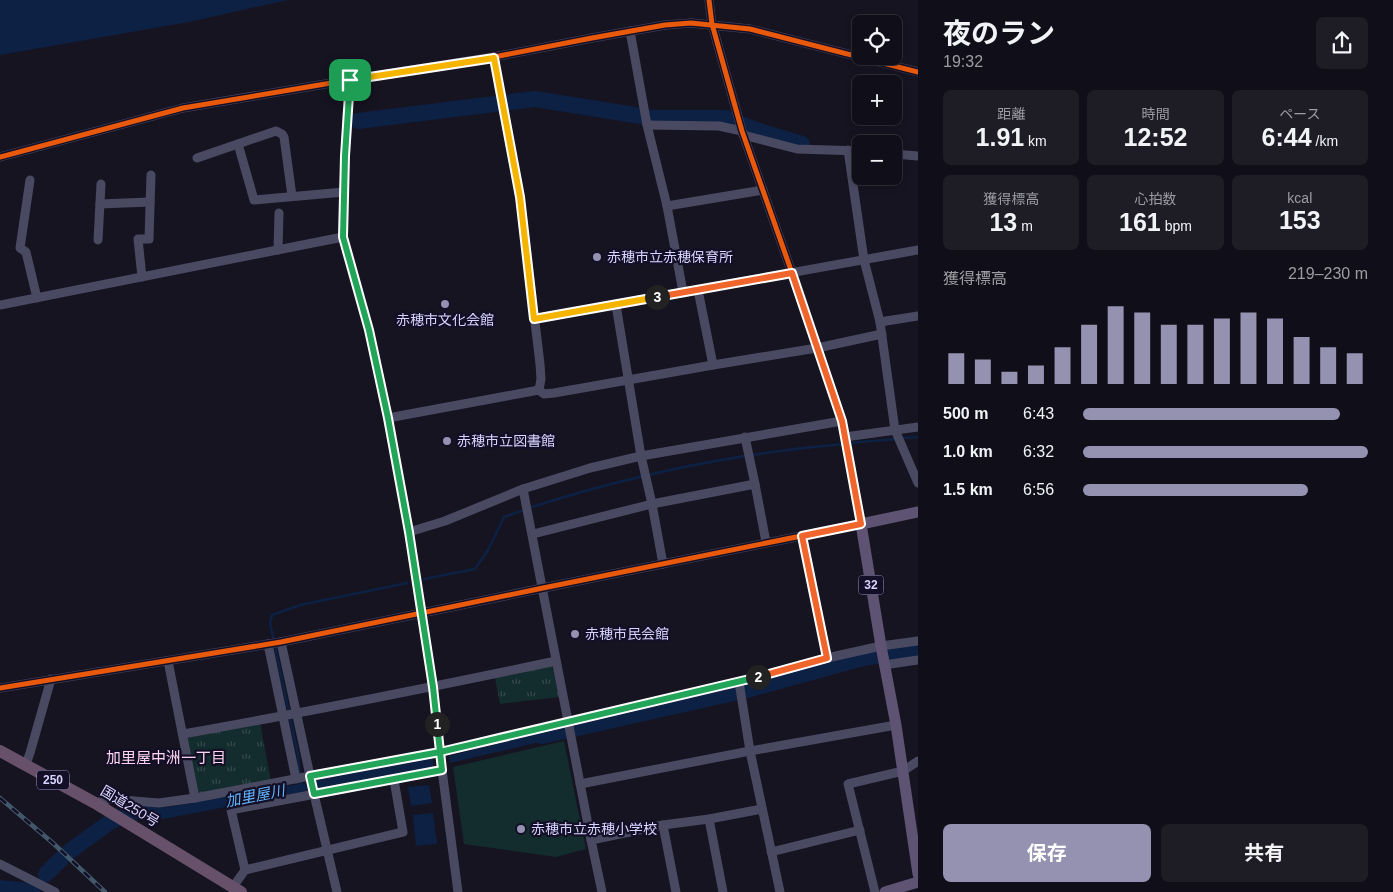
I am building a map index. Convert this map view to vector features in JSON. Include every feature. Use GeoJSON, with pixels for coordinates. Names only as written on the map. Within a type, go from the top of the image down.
{"type":"FeatureCollection","features":[{"type":"Feature","properties":{"kind":"highway","name":"国道250号"},"geometry":{"type":"LineString","coordinates":[[0,751],[100,806],[237,889]]}},
{"type":"Feature","properties":{"kind":"main road"},"geometry":{"type":"LineString","coordinates":[[861,524],[918,512]]}},
{"type":"Feature","properties":{"kind":"main road","name":"32"},"geometry":{"type":"LineString","coordinates":[[861,524],[884,665],[896,725],[918,874]]}},
{"type":"Feature","properties":{"kind":"main road"},"geometry":{"type":"LineString","coordinates":[[885,892],[918,882]]}},
{"type":"Feature","properties":{"kind":"street"},"geometry":{"type":"LineString","coordinates":[[0,688],[274,643],[861,524],[842,421],[742,131],[712,24],[709,0]]}},
{"type":"Feature","properties":{"kind":"street"},"geometry":{"type":"LineString","coordinates":[[0,157],[183,108],[494,58],[665,25],[691,23],[750,29],[918,72]]}},
{"type":"Feature","properties":{"kind":"street"},"geometry":{"type":"LineString","coordinates":[[630,31],[647,125],[667,206],[682,292]]}},
{"type":"Feature","properties":{"kind":"street"},"geometry":{"type":"LineString","coordinates":[[494,58],[520,197],[540,364],[540,390]]}},
{"type":"Feature","properties":{"kind":"street"},"geometry":{"type":"LineString","coordinates":[[350,80],[343,237],[369,330],[388,418],[409,532],[433,687],[458,892]]}},
{"type":"Feature","properties":{"kind":"street"},"geometry":{"type":"LineString","coordinates":[[647,125],[720,126],[742,131],[797,149],[852,151]]}},
{"type":"Feature","properties":{"kind":"street"},"geometry":{"type":"LineString","coordinates":[[197,158],[276,131],[282,134],[292,196]]}},
{"type":"Feature","properties":{"kind":"street"},"geometry":{"type":"LineString","coordinates":[[238,144],[254,200],[344,192]]}},
{"type":"Feature","properties":{"kind":"street"},"geometry":{"type":"LineString","coordinates":[[848,150],[864,260],[880,322],[895,430],[918,483]]}},
{"type":"Feature","properties":{"kind":"street"},"geometry":{"type":"LineString","coordinates":[[902,155],[918,156]]}},
{"type":"Feature","properties":{"kind":"street"},"geometry":{"type":"LineString","coordinates":[[142,277],[138,239],[149,239],[151,175]]}},
{"type":"Feature","properties":{"kind":"street"},"geometry":{"type":"LineString","coordinates":[[30,180],[20,248],[26,252],[37,298]]}},
{"type":"Feature","properties":{"kind":"street"},"geometry":{"type":"LineString","coordinates":[[98,240],[101,184]]}},
{"type":"Feature","properties":{"kind":"street"},"geometry":{"type":"LineString","coordinates":[[667,206],[763,190]]}},
{"type":"Feature","properties":{"kind":"street"},"geometry":{"type":"LineString","coordinates":[[100,204],[150,202]]}},
{"type":"Feature","properties":{"kind":"street"},"geometry":{"type":"LineString","coordinates":[[278,250],[280,213]]}},
{"type":"Feature","properties":{"kind":"street"},"geometry":{"type":"LineString","coordinates":[[0,306],[343,237]]}},
{"type":"Feature","properties":{"kind":"street"},"geometry":{"type":"LineString","coordinates":[[534,319],[918,250]]}},
{"type":"Feature","properties":{"kind":"street"},"geometry":{"type":"LineString","coordinates":[[698,290],[713,365]]}},
{"type":"Feature","properties":{"kind":"street"},"geometry":{"type":"LineString","coordinates":[[616,305],[641,456],[664,564]]}},
{"type":"Feature","properties":{"kind":"street"},"geometry":{"type":"LineString","coordinates":[[880,322],[918,316]]}},
{"type":"Feature","properties":{"kind":"street"},"geometry":{"type":"LineString","coordinates":[[540,390],[544,394],[554,394],[818,348],[882,334]]}},
{"type":"Feature","properties":{"kind":"street"},"geometry":{"type":"LineString","coordinates":[[388,418],[540,390]]}},
{"type":"Feature","properties":{"kind":"street"},"geometry":{"type":"LineString","coordinates":[[409,532],[445,521],[523,489],[590,468],[641,456],[842,421]]}},
{"type":"Feature","properties":{"kind":"street"},"geometry":{"type":"LineString","coordinates":[[845,437],[918,427]]}},
{"type":"Feature","properties":{"kind":"street"},"geometry":{"type":"LineString","coordinates":[[745,437],[766,542]]}},
{"type":"Feature","properties":{"kind":"street"},"geometry":{"type":"LineString","coordinates":[[533,534],[652,504],[755,484]]}},
{"type":"Feature","properties":{"kind":"street"},"geometry":{"type":"LineString","coordinates":[[523,489],[602,892]]}},
{"type":"Feature","properties":{"kind":"street"},"geometry":{"type":"LineString","coordinates":[[802,536],[827,658]]}},
{"type":"Feature","properties":{"kind":"street"},"geometry":{"type":"LineString","coordinates":[[100,806],[110,799],[159,803],[195,798],[440,754],[739,682],[827,658],[881,646],[918,641]]}},
{"type":"Feature","properties":{"kind":"street"},"geometry":{"type":"LineString","coordinates":[[274,643],[296,714],[304,778]]}},
{"type":"Feature","properties":{"kind":"street"},"geometry":{"type":"LineString","coordinates":[[274,643],[283,716],[304,778],[313,793],[337,892]]}},
{"type":"Feature","properties":{"kind":"street"},"geometry":{"type":"LineString","coordinates":[[183,734],[433,687],[556,660]]}},
{"type":"Feature","properties":{"kind":"street"},"geometry":{"type":"LineString","coordinates":[[884,665],[918,660]]}},
{"type":"Feature","properties":{"kind":"street"},"geometry":{"type":"LineString","coordinates":[[168,661],[195,798]]}},
{"type":"Feature","properties":{"kind":"street"},"geometry":{"type":"LineString","coordinates":[[26,764],[51,679]]}},
{"type":"Feature","properties":{"kind":"street"},"geometry":{"type":"LineString","coordinates":[[739,682],[750,751],[780,892]]}},
{"type":"Feature","properties":{"kind":"street"},"geometry":{"type":"LineString","coordinates":[[580,784],[896,725]]}},
{"type":"Feature","properties":{"kind":"street"},"geometry":{"type":"LineString","coordinates":[[875,892],[848,784],[902,771],[918,761]]}},
{"type":"Feature","properties":{"kind":"street"},"geometry":{"type":"LineString","coordinates":[[237,889],[245,870],[231,810],[313,793],[394,780],[442,768]]}},
{"type":"Feature","properties":{"kind":"street"},"geometry":{"type":"LineString","coordinates":[[245,870],[403,832],[394,780]]}},
{"type":"Feature","properties":{"kind":"street"},"geometry":{"type":"LineString","coordinates":[[591,840],[663,825],[762,809]]}},
{"type":"Feature","properties":{"kind":"street"},"geometry":{"type":"LineString","coordinates":[[709,819],[723,892]]}},
{"type":"Feature","properties":{"kind":"street"},"geometry":{"type":"LineString","coordinates":[[663,825],[676,892]]}},
{"type":"Feature","properties":{"kind":"street"},"geometry":{"type":"LineString","coordinates":[[771,852],[860,830]]}},
{"type":"Feature","properties":{"kind":"street"},"geometry":{"type":"LineString","coordinates":[[0,864],[55,892]]}},
{"type":"Feature","properties":{"kind":"green space"},"geometry":{"type":"Polygon","coordinates":[[[552,665],[559,697],[500,704],[495,678],[552,665]]]}},
{"type":"Feature","properties":{"kind":"green space"},"geometry":{"type":"Polygon","coordinates":[[[260,723],[271,781],[201,793],[197,791],[187,739],[190,736],[260,723]]]}},
{"type":"Feature","properties":{"kind":"green space","name":"赤穂市立赤穂小学校"},"geometry":{"type":"Polygon","coordinates":[[[564,741],[586,849],[556,857],[464,844],[453,767],[564,741]]]}},
{"type":"Feature","properties":{"kind":"water"},"geometry":{"type":"Polygon","coordinates":[[[0,0],[288,0],[189,22],[0,55],[0,0]]]}},
{"type":"Feature","properties":{"kind":"water"},"geometry":{"type":"Polygon","coordinates":[[[561,728],[564,730],[565,736],[450,763],[449,756],[561,728]]]}},
{"type":"Feature","properties":{"kind":"water"},"geometry":{"type":"Polygon","coordinates":[[[430,758],[433,760],[434,769],[317,791],[314,781],[430,758]]]}},
{"type":"Feature","properties":{"kind":"water"},"geometry":{"type":"Polygon","coordinates":[[[304,783],[308,791],[164,819],[144,815],[137,816],[123,808],[124,806],[167,807],[304,783]]]}},
{"type":"Feature","properties":{"kind":"water"},"geometry":{"type":"Polygon","coordinates":[[[429,785],[432,803],[411,806],[408,787],[429,785]]]}},
{"type":"Feature","properties":{"kind":"water"},"geometry":{"type":"Polygon","coordinates":[[[433,813],[437,844],[416,846],[413,815],[433,813]]]}},
{"type":"Feature","properties":{"kind":"waterway"},"geometry":{"type":"LineString","coordinates":[[358,121],[535,99],[653,118],[725,118],[802,144]]}},
{"type":"Feature","properties":{"kind":"waterway"},"geometry":{"type":"LineString","coordinates":[[902,438],[918,437]]}},
{"type":"Feature","properties":{"kind":"waterway"},"geometry":{"type":"LineString","coordinates":[[850,443],[896,439]]}},
{"type":"Feature","properties":{"kind":"waterway"},"geometry":{"type":"LineString","coordinates":[[529,508],[606,485],[685,467],[764,453],[844,444]]}},
{"type":"Feature","properties":{"kind":"waterway"},"geometry":{"type":"LineString","coordinates":[[424,579],[475,569],[488,550],[504,517],[524,510]]}},
{"type":"Feature","properties":{"kind":"waterway"},"geometry":{"type":"LineString","coordinates":[[301,786],[298,755],[270,623],[272,615],[300,605],[407,583]]}},
{"type":"Feature","properties":{"kind":"waterway","name":"加里屋川"},"geometry":{"type":"LineString","coordinates":[[542,736],[747,690],[863,658],[918,650]]}},
{"type":"Feature","properties":{"kind":"waterway","name":"加里屋川"},"geometry":{"type":"LineString","coordinates":[[70,851],[110,822],[135,811],[153,812]]}},
{"type":"Feature","properties":{"kind":"waterway","name":"加里屋川"},"geometry":{"type":"LineString","coordinates":[[46,874],[61,859]]}},
{"type":"Feature","properties":{"kind":"waterway","name":"加里屋川"},"geometry":{"type":"LineString","coordinates":[[0,888],[31,891],[33,889]]}},
{"type":"Feature","properties":{"kind":"railway"},"geometry":{"type":"LineString","coordinates":[[0,798],[54,844],[105,892]]}},
{"type":"Feature","properties":{"kind":"cycle path"},"geometry":{"type":"LineString","coordinates":[[0,688],[281,642],[861,524],[842,421],[742,131],[712,24],[709,0]]}},
{"type":"Feature","properties":{"kind":"cycle path"},"geometry":{"type":"LineString","coordinates":[[0,157],[183,108],[494,57],[665,25],[691,23],[750,29],[918,72]]}},
{"type":"Feature","properties":{"kind":"place","name":"赤穂市立赤穂保育所"},"geometry":{"type":"Point","coordinates":[597,257]}},
{"type":"Feature","properties":{"kind":"place","name":"赤穂市文化会館"},"geometry":{"type":"Point","coordinates":[445,304]}},
{"type":"Feature","properties":{"kind":"place","name":"赤穂市立図書館"},"geometry":{"type":"Point","coordinates":[447,441]}},
{"type":"Feature","properties":{"kind":"place","name":"赤穂市民会館"},"geometry":{"type":"Point","coordinates":[575,634]}},
{"type":"Feature","properties":{"kind":"place","name":"赤穂市立赤穂小学校"},"geometry":{"type":"Point","coordinates":[521,829]}},
{"type":"Feature","properties":{"kind":"district","name":"加里屋中洲一丁目"},"geometry":{"type":"Point","coordinates":[166,758]}},
{"type":"Feature","properties":{"kind":"route"},"geometry":{"type":"LineString","coordinates":[[350,80],[345,156],[343,237],[369,330],[388,418],[409,532],[433,687],[440,752],[442,770],[314,794],[310,776],[440,752],[739,682],[827,658],[802,536],[861,524],[842,421],[792,273],[534,319],[520,197],[494,58],[350,80]]}}]}
